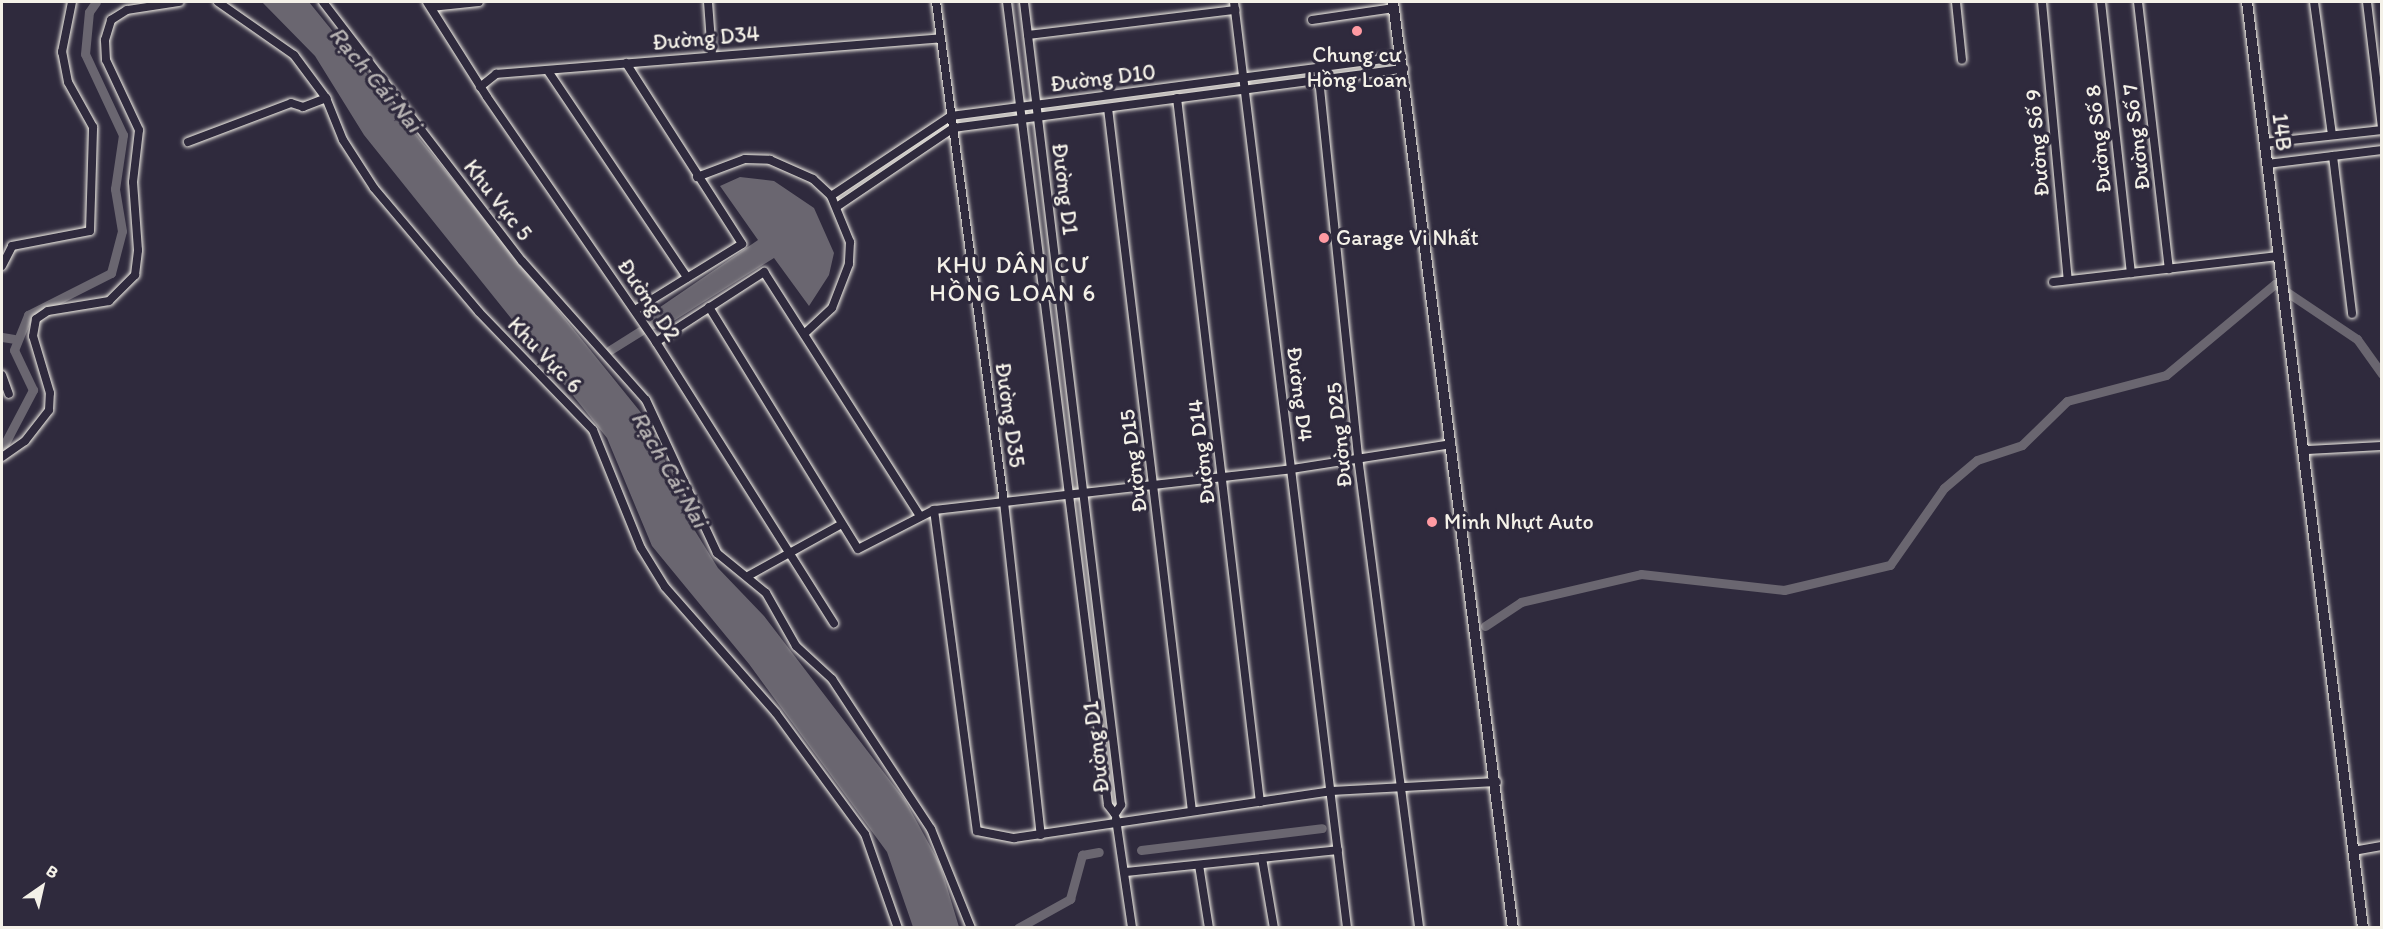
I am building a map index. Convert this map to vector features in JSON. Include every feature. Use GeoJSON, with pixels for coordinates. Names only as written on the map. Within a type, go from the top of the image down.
{"type":"FeatureCollection","features":[{"type":"Feature","properties":{"kind":"street"},"geometry":{"type":"LineString","coordinates":[[2,266],[12,246],[90,231],[93,127],[71,88],[63,52],[72,2]]}},
{"type":"Feature","properties":{"kind":"street"},"geometry":{"type":"LineString","coordinates":[[2,457],[26,441],[49,411],[48,383],[33,336],[36,319],[48,311],[118,297],[138,263],[133,182],[139,130],[106,60],[109,24],[127,10],[179,2]]}},
{"type":"Feature","properties":{"kind":"street","name":"Khu Vực 6"},"geometry":{"type":"LineString","coordinates":[[218,2],[294,55],[326,98],[343,140],[374,188],[459,290],[593,430],[641,548],[665,587],[766,702],[870,845],[898,927]]}},
{"type":"Feature","properties":{"kind":"street","name":"Khu Vực 5"},"geometry":{"type":"LineString","coordinates":[[323,2],[522,261],[653,413],[717,553],[766,593],[796,646],[832,679],[925,819],[971,927]]}},
{"type":"Feature","properties":{"kind":"street"},"geometry":{"type":"LineString","coordinates":[[429,4],[479,2]]}},
{"type":"Feature","properties":{"kind":"street"},"geometry":{"type":"LineString","coordinates":[[708,2],[712,55]]}},
{"type":"Feature","properties":{"kind":"street","name":"Đường D35"},"geometry":{"type":"LineString","coordinates":[[936,2],[1004,501],[1041,835]]}},
{"type":"Feature","properties":{"kind":"street","name":"Đường D1"},"geometry":{"type":"LineString","coordinates":[[1007,2],[1072,497],[1108,805],[1116,819]]}},
{"type":"Feature","properties":{"kind":"street","name":"Đường D1"},"geometry":{"type":"LineString","coordinates":[[1024,2],[1086,494],[1121,805],[1116,819]]}},
{"type":"Feature","properties":{"kind":"street"},"geometry":{"type":"LineString","coordinates":[[1956,2],[1962,60]]}},
{"type":"Feature","properties":{"kind":"street","name":"Đường Số 9"},"geometry":{"type":"LineString","coordinates":[[2042,2],[2068,280]]}},
{"type":"Feature","properties":{"kind":"street","name":"Đường Số 8"},"geometry":{"type":"LineString","coordinates":[[2101,2],[2131,273]]}},
{"type":"Feature","properties":{"kind":"street","name":"Đường Số 7"},"geometry":{"type":"LineString","coordinates":[[2138,2],[2169,268]]}},
{"type":"Feature","properties":{"kind":"street","name":"14B"},"geometry":{"type":"LineString","coordinates":[[2247,2],[2264,143],[2307,450],[2363,927]]}},
{"type":"Feature","properties":{"kind":"street"},"geometry":{"type":"LineString","coordinates":[[2314,2],[2332,135]]}},
{"type":"Feature","properties":{"kind":"street"},"geometry":{"type":"LineString","coordinates":[[2264,143],[2382,129],[2367,2]]}},
{"type":"Feature","properties":{"kind":"street","name":"Đường D2"},"geometry":{"type":"LineString","coordinates":[[429,4],[480,87],[656,342],[834,624]]}},
{"type":"Feature","properties":{"kind":"street"},"geometry":{"type":"LineString","coordinates":[[1312,20],[1393,5],[1403,63],[1451,444],[1498,782],[1514,927]]}},
{"type":"Feature","properties":{"kind":"street"},"geometry":{"type":"LineString","coordinates":[[1028,35],[1235,6]]}},
{"type":"Feature","properties":{"kind":"street","name":"Đường D4"},"geometry":{"type":"LineString","coordinates":[[1235,6],[1347,927]]}},
{"type":"Feature","properties":{"kind":"street","name":"Đường D34"},"geometry":{"type":"LineString","coordinates":[[480,87],[496,74],[940,38]]}},
{"type":"Feature","properties":{"kind":"street"},"geometry":{"type":"LineString","coordinates":[[626,63],[742,244],[635,310]]}},
{"type":"Feature","properties":{"kind":"street","name":"Đường D10"},"geometry":{"type":"LineString","coordinates":[[831,196],[951,116],[1318,69],[1403,63]]}},
{"type":"Feature","properties":{"kind":"street","name":"Đường D10"},"geometry":{"type":"LineString","coordinates":[[838,206],[952,128],[1319,79],[1403,63]]}},
{"type":"Feature","properties":{"kind":"street","name":"Đường D25"},"geometry":{"type":"LineString","coordinates":[[1318,69],[1358,457],[1419,927]]}},
{"type":"Feature","properties":{"kind":"street"},"geometry":{"type":"LineString","coordinates":[[548,70],[687,277]]}},
{"type":"Feature","properties":{"kind":"street"},"geometry":{"type":"LineString","coordinates":[[188,142],[291,103],[303,107],[326,98]]}},
{"type":"Feature","properties":{"kind":"street","name":"Đường D14"},"geometry":{"type":"LineString","coordinates":[[1177,98],[1260,802]]}},
{"type":"Feature","properties":{"kind":"street","name":"Đường D15"},"geometry":{"type":"LineString","coordinates":[[1108,108],[1192,811]]}},
{"type":"Feature","properties":{"kind":"street"},"geometry":{"type":"LineString","coordinates":[[2267,164],[2382,150]]}},
{"type":"Feature","properties":{"kind":"street"},"geometry":{"type":"LineString","coordinates":[[2333,156],[2352,314]]}},
{"type":"Feature","properties":{"kind":"street"},"geometry":{"type":"LineString","coordinates":[[697,177],[745,159],[770,160],[813,179],[838,206],[850,242],[849,264],[832,308],[804,334]]}},
{"type":"Feature","properties":{"kind":"street"},"geometry":{"type":"LineString","coordinates":[[2053,282],[2169,268],[2280,261]]}},
{"type":"Feature","properties":{"kind":"street"},"geometry":{"type":"LineString","coordinates":[[656,342],[764,272],[919,514]]}},
{"type":"Feature","properties":{"kind":"street"},"geometry":{"type":"LineString","coordinates":[[710,307],[858,549],[919,514],[934,510],[1004,501],[1072,497],[1292,469],[1451,444]]}},
{"type":"Feature","properties":{"kind":"street"},"geometry":{"type":"LineString","coordinates":[[2,375],[9,394]]}},
{"type":"Feature","properties":{"kind":"street"},"geometry":{"type":"LineString","coordinates":[[2307,450],[2382,446]]}},
{"type":"Feature","properties":{"kind":"street"},"geometry":{"type":"LineString","coordinates":[[934,510],[977,831],[995,838],[1041,835],[1116,819],[1192,811],[1331,791],[1402,785],[1498,782]]}},
{"type":"Feature","properties":{"kind":"street"},"geometry":{"type":"LineString","coordinates":[[748,576],[842,524]]}},
{"type":"Feature","properties":{"kind":"street"},"geometry":{"type":"LineString","coordinates":[[1116,819],[1126,872],[1132,927]]}},
{"type":"Feature","properties":{"kind":"street"},"geometry":{"type":"LineString","coordinates":[[2353,851],[2382,846]]}},
{"type":"Feature","properties":{"kind":"street"},"geometry":{"type":"LineString","coordinates":[[1126,872],[1338,850]]}},
{"type":"Feature","properties":{"kind":"street"},"geometry":{"type":"LineString","coordinates":[[1262,858],[1274,927]]}},
{"type":"Feature","properties":{"kind":"street"},"geometry":{"type":"LineString","coordinates":[[1199,865],[1209,927]]}},
{"type":"Feature","properties":{"kind":"shaded area","name":"Rạch Cái Nai"},"geometry":{"type":"Polygon","coordinates":[[[262,2],[309,2],[651,425],[687,518],[718,568],[764,616],[905,800],[940,864],[959,927],[913,927],[887,852],[749,664],[652,546],[607,438],[364,135],[315,56],[262,2]]]}},
{"type":"Feature","properties":{"kind":"shaded area"},"geometry":{"type":"Polygon","coordinates":[[[740,177],[774,181],[814,208],[834,253],[829,275],[809,306],[774,258],[661,329],[650,314],[758,240],[720,186],[740,177]]]}},
{"type":"Feature","properties":{"kind":"waterway"},"geometry":{"type":"LineString","coordinates":[[2,449],[33,390],[14,350],[28,315],[111,273],[122,231],[115,189],[123,135],[85,54],[89,12],[96,2]]}},
{"type":"Feature","properties":{"kind":"waterway"},"geometry":{"type":"LineString","coordinates":[[1485,626],[1521,602],[1641,574],[1784,590],[1890,565],[1944,488],[1977,460],[2022,445],[2067,401],[2166,375],[2275,284],[2357,339],[2382,374]]}},
{"type":"Feature","properties":{"kind":"waterway"},"geometry":{"type":"LineString","coordinates":[[610,350],[641,331]]}},
{"type":"Feature","properties":{"kind":"waterway"},"geometry":{"type":"LineString","coordinates":[[2,337],[14,339]]}},
{"type":"Feature","properties":{"kind":"waterway"},"geometry":{"type":"LineString","coordinates":[[1141,850],[1322,828]]}},
{"type":"Feature","properties":{"kind":"waterway"},"geometry":{"type":"LineString","coordinates":[[1018,928],[1070,899],[1082,855],[1099,852]]}},
{"type":"Feature","properties":{"kind":"place","name":"Chung cư Hồng Loan"},"geometry":{"type":"Point","coordinates":[1357,31]}},
{"type":"Feature","properties":{"kind":"place","name":"Garage Vi Nhất"},"geometry":{"type":"Point","coordinates":[1324,238]}},
{"type":"Feature","properties":{"kind":"place","name":"Minh Nhựt Auto"},"geometry":{"type":"Point","coordinates":[1432,522]}},
{"type":"Feature","properties":{"kind":"district","name":"KHU DÂN CƯ HỒNG LOAN 6"},"geometry":{"type":"Point","coordinates":[1013,279]}}]}
